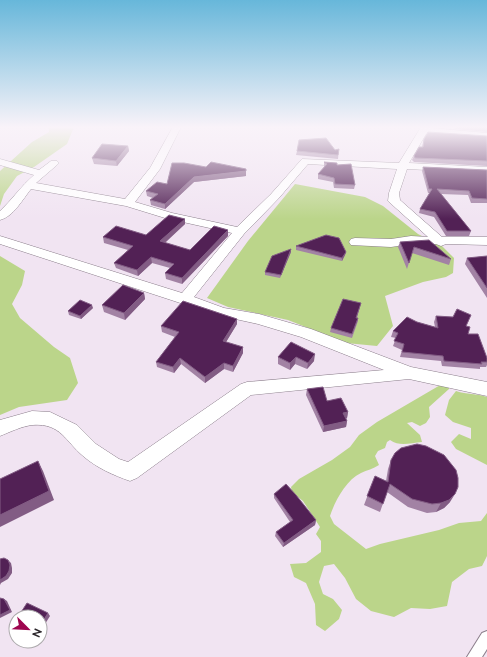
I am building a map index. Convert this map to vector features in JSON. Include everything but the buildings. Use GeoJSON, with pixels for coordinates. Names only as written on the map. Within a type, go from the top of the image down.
{"type":"FeatureCollection","features":[{"type":"Feature","properties":{"kind":"street"},"geometry":{"type":"LineString","coordinates":[[128,203],[155,169],[161,158]]}},
{"type":"Feature","properties":{"kind":"street"},"geometry":{"type":"LineString","coordinates":[[407,158],[403,165],[394,193],[394,201],[441,242]]}},
{"type":"Feature","properties":{"kind":"street"},"geometry":{"type":"LineString","coordinates":[[185,299],[240,231],[275,196],[305,161],[487,170]]}},
{"type":"Feature","properties":{"kind":"street"},"geometry":{"type":"LineString","coordinates":[[0,162],[16,168],[41,174]]}},
{"type":"Feature","properties":{"kind":"street"},"geometry":{"type":"LineString","coordinates":[[0,218],[12,206],[28,185],[54,163]]}},
{"type":"Feature","properties":{"kind":"street"},"geometry":{"type":"LineString","coordinates":[[28,185],[128,203],[169,216],[240,231]]}},
{"type":"Feature","properties":{"kind":"street"},"geometry":{"type":"LineString","coordinates":[[0,240],[222,312],[259,320],[306,334],[409,373],[487,389]]}},
{"type":"Feature","properties":{"kind":"street"},"geometry":{"type":"LineString","coordinates":[[355,242],[391,243],[411,240],[441,242],[487,241]]}},
{"type":"Feature","properties":{"kind":"street"},"geometry":{"type":"LineString","coordinates":[[0,428],[32,418],[50,419],[71,430],[89,450],[101,458],[112,465],[130,472],[247,389],[409,373]]}},
{"type":"Feature","properties":{"kind":"lane"},"geometry":{"type":"LineString","coordinates":[[474,657],[487,638]]}},
{"type":"Feature","properties":{"kind":"green space"},"geometry":{"type":"Polygon","coordinates":[[[15,158],[47,158],[17,176],[4,194],[0,206],[0,171],[15,158]]]}},
{"type":"Feature","properties":{"kind":"green space"},"geometry":{"type":"Polygon","coordinates":[[[295,184],[365,197],[383,206],[418,234],[442,246],[454,258],[453,273],[446,277],[423,282],[385,296],[393,326],[377,346],[346,343],[288,320],[228,307],[207,298],[248,241],[295,184]]]}},
{"type":"Feature","properties":{"kind":"green space"},"geometry":{"type":"Polygon","coordinates":[[[0,256],[25,271],[22,285],[12,304],[20,318],[54,347],[70,358],[78,383],[67,400],[19,407],[0,415],[0,256]]]}},
{"type":"Feature","properties":{"kind":"green space"},"geometry":{"type":"Polygon","coordinates":[[[442,384],[449,386],[449,389],[429,407],[430,417],[426,423],[420,426],[412,422],[407,423],[420,435],[422,442],[401,444],[390,440],[387,442],[385,448],[378,451],[375,456],[379,465],[356,476],[346,486],[338,498],[330,516],[334,524],[366,549],[380,544],[439,530],[459,523],[481,521],[487,513],[487,556],[482,566],[469,569],[452,582],[447,606],[430,609],[411,608],[394,617],[371,611],[356,599],[345,578],[334,564],[324,566],[319,582],[323,594],[333,599],[342,610],[339,619],[325,631],[316,625],[315,604],[306,583],[294,577],[290,564],[306,563],[321,552],[321,541],[316,534],[320,527],[303,501],[292,492],[291,487],[299,479],[332,460],[350,447],[359,435],[377,422],[442,384]]]}},
{"type":"Feature","properties":{"kind":"green space"},"geometry":{"type":"Polygon","coordinates":[[[456,391],[487,397],[487,465],[456,449],[451,442],[459,434],[471,439],[471,428],[453,422],[445,415],[449,400],[456,391]]]}}]}
